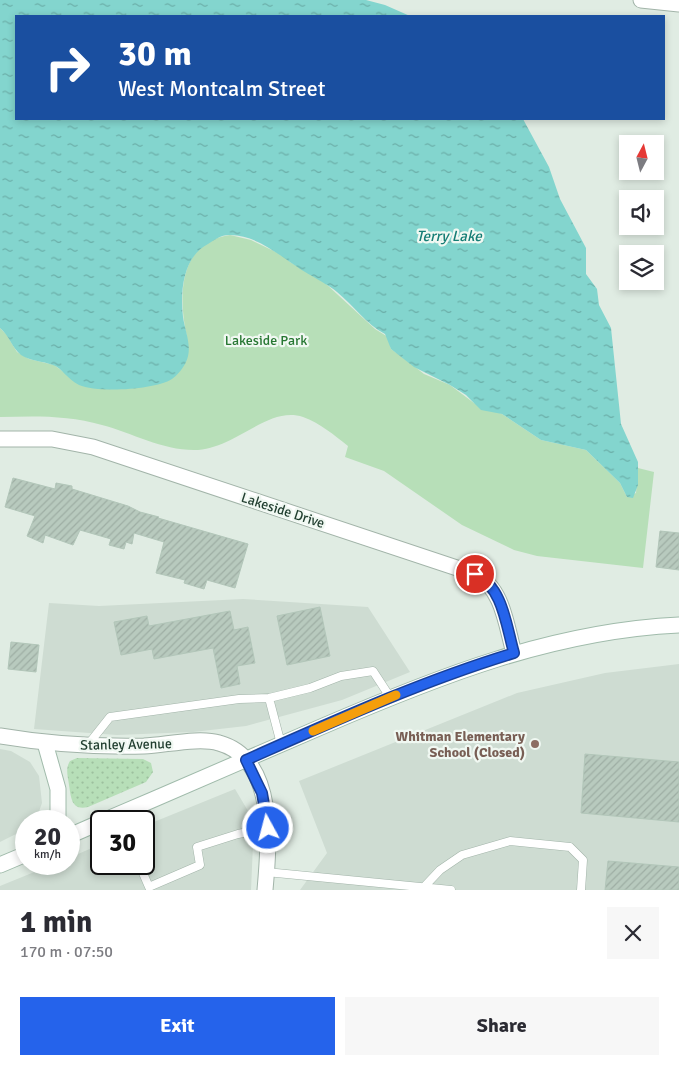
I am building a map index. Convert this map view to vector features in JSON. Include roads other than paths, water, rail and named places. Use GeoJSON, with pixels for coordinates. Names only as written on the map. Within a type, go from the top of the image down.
{"type":"FeatureCollection","features":[{"type":"Feature","properties":{"kind":"street"},"geometry":{"type":"LineString","coordinates":[[642,0],[679,4]]}},
{"type":"Feature","properties":{"kind":"street","name":"Lakeside Drive"},"geometry":{"type":"LineString","coordinates":[[0,439],[45,438],[93,447],[475,574],[487,581],[497,594],[514,653]]}},
{"type":"Feature","properties":{"kind":"street"},"geometry":{"type":"LineString","coordinates":[[137,810],[281,744],[390,697],[478,664],[514,653],[591,635],[679,624]]}},
{"type":"Feature","properties":{"kind":"street","name":"Stanley Avenue"},"geometry":{"type":"LineString","coordinates":[[0,736],[86,746],[143,746],[208,741],[229,746],[246,760]]}},
{"type":"Feature","properties":{"kind":"street"},"geometry":{"type":"LineString","coordinates":[[45,742],[58,789],[58,810]]}},
{"type":"Feature","properties":{"kind":"street"},"geometry":{"type":"LineString","coordinates":[[246,760],[262,793],[268,828],[265,890]]}},
{"type":"Feature","properties":{"kind":"street"},"geometry":{"type":"LineString","coordinates":[[0,865],[15,859]]}},
{"type":"Feature","properties":{"kind":"lane"},"geometry":{"type":"LineString","coordinates":[[86,746],[110,717],[239,699],[269,698],[310,688],[341,676],[373,671],[390,697]]}},
{"type":"Feature","properties":{"kind":"lane"},"geometry":{"type":"LineString","coordinates":[[269,698],[281,744]]}},
{"type":"Feature","properties":{"kind":"lane"},"geometry":{"type":"LineString","coordinates":[[144,875],[149,887],[200,865],[197,847],[238,834],[268,828]]}},
{"type":"Feature","properties":{"kind":"lane"},"geometry":{"type":"LineString","coordinates":[[424,887],[440,870],[462,855],[510,841],[570,848],[583,860],[581,890]]}},
{"type":"Feature","properties":{"kind":"lane"},"geometry":{"type":"LineString","coordinates":[[266,872],[452,890]]}},
{"type":"Feature","properties":{"kind":"water","name":"Terry Lake"},"geometry":{"type":"Polygon","coordinates":[[[0,0],[366,0],[385,5],[408,15],[15,15],[15,120],[524,120],[549,167],[560,199],[586,248],[586,274],[597,289],[599,305],[611,328],[621,424],[638,462],[638,485],[633,498],[627,497],[620,483],[586,450],[541,440],[502,414],[481,410],[466,395],[414,367],[391,349],[385,334],[372,325],[334,290],[273,250],[252,239],[240,236],[226,235],[215,239],[193,257],[188,266],[183,286],[182,307],[189,345],[188,357],[176,376],[164,383],[140,388],[112,390],[79,385],[56,366],[28,359],[21,355],[0,328],[0,0]]]}},
{"type":"Feature","properties":{"kind":"place","name":"Whitman Elementary School (Closed)"},"geometry":{"type":"Point","coordinates":[535,744]}},
{"type":"Feature","properties":{"kind":"park label","name":"Lakeside Park"},"geometry":{"type":"Point","coordinates":[266,340]}}]}
